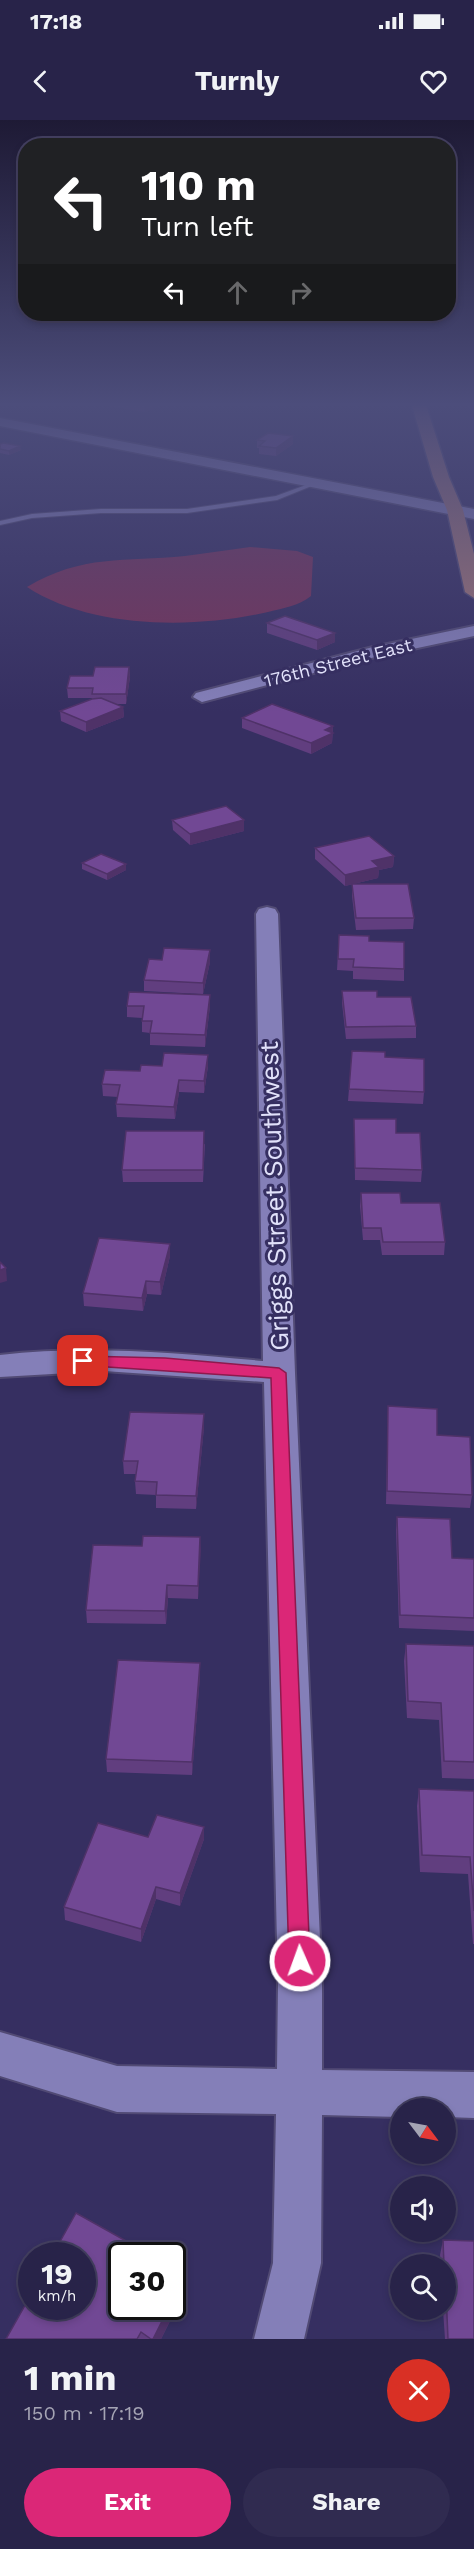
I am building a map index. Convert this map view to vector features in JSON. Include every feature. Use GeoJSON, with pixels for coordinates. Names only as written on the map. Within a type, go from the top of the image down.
{"type":"FeatureCollection","features":[{"type":"Feature","properties":{"kind":"main road"},"geometry":{"type":"LineString","coordinates":[[453,506],[474,592]]}},
{"type":"Feature","properties":{"kind":"street"},"geometry":{"type":"LineString","coordinates":[[432,506],[474,513]]}},
{"type":"Feature","properties":{"kind":"street","name":"176th Street East"},"geometry":{"type":"LineString","coordinates":[[202,697],[373,652],[474,631]]}},
{"type":"Feature","properties":{"kind":"street","name":"Griggs Street Southwest"},"geometry":{"type":"LineString","coordinates":[[267,914],[279,1373],[300,1984],[297,2263],[279,2339]]}},
{"type":"Feature","properties":{"kind":"street"},"geometry":{"type":"LineString","coordinates":[[0,1366],[43,1360],[165,1364],[279,1373]]}},
{"type":"Feature","properties":{"kind":"street"},"geometry":{"type":"LineString","coordinates":[[0,2054],[117,2089],[474,2096]]}},
{"type":"Feature","properties":{"kind":"lane"},"geometry":{"type":"LineString","coordinates":[[0,523],[32,516],[101,511],[187,511],[225,506]]}},
{"type":"Feature","properties":{"kind":"shaded area"},"geometry":{"type":"Polygon","coordinates":[[[250,547],[297,551],[313,557],[311,596],[291,606],[239,618],[177,623],[144,622],[81,611],[53,601],[27,587],[47,576],[85,564],[185,556],[250,547]]]}},
{"type":"Feature","properties":{"kind":"building"},"geometry":{"type":"Polygon","coordinates":[[[285,616],[335,633],[317,640],[267,623],[285,616]]]}},
{"type":"Feature","properties":{"kind":"building"},"geometry":{"type":"Polygon","coordinates":[[[95,667],[129,667],[126,694],[92,694],[93,688],[67,688],[70,676],[93,676],[95,667]]]}},
{"type":"Feature","properties":{"kind":"building"},"geometry":{"type":"Polygon","coordinates":[[[101,698],[123,707],[86,722],[60,711],[92,699],[101,698]]]}},
{"type":"Feature","properties":{"kind":"building"},"geometry":{"type":"Polygon","coordinates":[[[272,704],[333,726],[325,730],[333,733],[311,743],[242,718],[272,704]]]}},
{"type":"Feature","properties":{"kind":"building"},"geometry":{"type":"Polygon","coordinates":[[[226,806],[244,820],[190,834],[172,820],[226,806]]]}},
{"type":"Feature","properties":{"kind":"building"},"geometry":{"type":"Polygon","coordinates":[[[369,836],[394,856],[372,861],[379,867],[345,875],[315,848],[369,836]]]}},
{"type":"Feature","properties":{"kind":"building"},"geometry":{"type":"Polygon","coordinates":[[[101,854],[126,864],[107,874],[82,863],[101,854]]]}},
{"type":"Feature","properties":{"kind":"building"},"geometry":{"type":"Polygon","coordinates":[[[352,884],[408,884],[414,918],[356,918],[352,884]]]}},
{"type":"Feature","properties":{"kind":"building"},"geometry":{"type":"Polygon","coordinates":[[[339,935],[369,936],[369,941],[404,942],[404,969],[353,967],[354,959],[338,959],[339,935]]]}},
{"type":"Feature","properties":{"kind":"building"},"geometry":{"type":"Polygon","coordinates":[[[164,948],[210,950],[203,983],[144,980],[149,959],[162,960],[164,948]]]}},
{"type":"Feature","properties":{"kind":"building"},"geometry":{"type":"Polygon","coordinates":[[[342,991],[377,991],[377,997],[411,997],[416,1026],[346,1027],[342,991]]]}},
{"type":"Feature","properties":{"kind":"building"},"geometry":{"type":"Polygon","coordinates":[[[129,992],[210,995],[205,1035],[150,1033],[152,1021],[142,1021],[144,1006],[127,1006],[129,992]]]}},
{"type":"Feature","properties":{"kind":"building"},"geometry":{"type":"Polygon","coordinates":[[[352,1051],[385,1052],[385,1057],[424,1059],[424,1092],[349,1089],[352,1051]]]}},
{"type":"Feature","properties":{"kind":"building"},"geometry":{"type":"Polygon","coordinates":[[[164,1053],[208,1055],[204,1081],[179,1080],[174,1107],[116,1104],[120,1085],[102,1084],[105,1070],[140,1071],[141,1065],[162,1066],[164,1053]]]}},
{"type":"Feature","properties":{"kind":"building"},"geometry":{"type":"Polygon","coordinates":[[[354,1119],[396,1119],[396,1133],[420,1133],[422,1170],[355,1168],[354,1119]]]}},
{"type":"Feature","properties":{"kind":"building"},"geometry":{"type":"Polygon","coordinates":[[[126,1131],[204,1131],[203,1170],[122,1170],[126,1131]]]}},
{"type":"Feature","properties":{"kind":"building"},"geometry":{"type":"Polygon","coordinates":[[[361,1193],[400,1193],[401,1203],[440,1203],[445,1242],[383,1242],[381,1228],[363,1228],[361,1193]]]}},
{"type":"Feature","properties":{"kind":"building"},"geometry":{"type":"Polygon","coordinates":[[[99,1238],[170,1244],[160,1282],[146,1281],[142,1298],[83,1293],[99,1238]]]}},
{"type":"Feature","properties":{"kind":"building"},"geometry":{"type":"Polygon","coordinates":[[[0,1262],[6,1268],[0,1270],[0,1262]]]}},
{"type":"Feature","properties":{"kind":"building"},"geometry":{"type":"Polygon","coordinates":[[[388,1406],[437,1409],[437,1435],[470,1437],[472,1495],[387,1491],[388,1406]]]}},
{"type":"Feature","properties":{"kind":"building"},"geometry":{"type":"Polygon","coordinates":[[[130,1412],[204,1414],[196,1496],[156,1495],[157,1482],[135,1481],[138,1461],[123,1461],[130,1412]]]}},
{"type":"Feature","properties":{"kind":"building"},"geometry":{"type":"Polygon","coordinates":[[[397,1517],[450,1519],[452,1558],[474,1559],[474,1618],[400,1615],[397,1517]]]}},
{"type":"Feature","properties":{"kind":"building"},"geometry":{"type":"Polygon","coordinates":[[[143,1536],[200,1537],[198,1586],[167,1585],[165,1611],[86,1610],[93,1545],[142,1546],[143,1536]]]}},
{"type":"Feature","properties":{"kind":"building"},"geometry":{"type":"Polygon","coordinates":[[[406,1644],[474,1646],[474,1762],[444,1761],[441,1703],[408,1701],[406,1644]]]}},
{"type":"Feature","properties":{"kind":"building"},"geometry":{"type":"Polygon","coordinates":[[[118,1660],[200,1663],[192,1762],[106,1759],[118,1660]]]}},
{"type":"Feature","properties":{"kind":"building"},"geometry":{"type":"Polygon","coordinates":[[[419,1789],[474,1791],[474,1911],[470,1857],[422,1855],[419,1789]]]}},
{"type":"Feature","properties":{"kind":"building"},"geometry":{"type":"Polygon","coordinates":[[[157,1815],[204,1827],[180,1893],[156,1887],[141,1929],[64,1907],[98,1823],[148,1837],[157,1815]]]}},
{"type":"Feature","properties":{"kind":"building"},"geometry":{"type":"Polygon","coordinates":[[[76,2213],[128,2242],[108,2242],[108,2320],[162,2320],[153,2339],[141,2332],[137,2339],[6,2339],[18,2318],[18,2320],[96,2320],[96,2242],[60,2242],[76,2213]]]}},
{"type":"Feature","properties":{"kind":"building"},"geometry":{"type":"Polygon","coordinates":[[[474,2241],[474,2339],[448,2339],[447,2320],[456,2320],[456,2254],[444,2254],[443,2242],[474,2241]]]}},
{"type":"Feature","properties":{"kind":"route"},"geometry":{"type":"LineString","coordinates":[[83,1361],[165,1364],[279,1373],[300,1961]]}}]}
